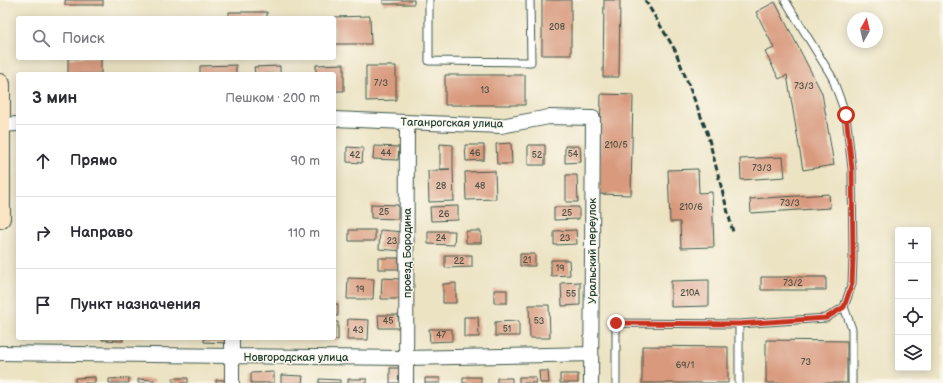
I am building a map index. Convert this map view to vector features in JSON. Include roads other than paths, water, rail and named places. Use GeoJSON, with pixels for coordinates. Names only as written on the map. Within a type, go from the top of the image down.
{"type":"FeatureCollection","features":[{"type":"Feature","properties":{"kind":"street"},"geometry":{"type":"LineString","coordinates":[[0,84],[0,218]]}},
{"type":"Feature","properties":{"kind":"street","name":"Таганрогская улица"},"geometry":{"type":"LineString","coordinates":[[336,119],[500,126],[549,117],[593,118]]}},
{"type":"Feature","properties":{"kind":"street","name":"Уральский переулок"},"geometry":{"type":"LineString","coordinates":[[591,383],[593,118]]}},
{"type":"Feature","properties":{"kind":"street","name":"проезд Бородина"},"geometry":{"type":"LineString","coordinates":[[406,383],[407,123]]}},
{"type":"Feature","properties":{"kind":"street"},"geometry":{"type":"LineString","coordinates":[[0,125],[16,124]]}},
{"type":"Feature","properties":{"kind":"street"},"geometry":{"type":"LineString","coordinates":[[232,340],[232,383]]}},
{"type":"Feature","properties":{"kind":"street","name":"Новгородская улица"},"geometry":{"type":"LineString","coordinates":[[0,353],[406,358],[591,354]]}},
{"type":"Feature","properties":{"kind":"lane"},"geometry":{"type":"LineString","coordinates":[[429,0],[429,61],[531,62],[530,0]]}},
{"type":"Feature","properties":{"kind":"lane"},"geometry":{"type":"LineString","coordinates":[[785,0],[832,77],[846,115],[852,169],[853,259],[852,284],[844,307],[852,329],[852,383]]}},
{"type":"Feature","properties":{"kind":"lane"},"geometry":{"type":"LineString","coordinates":[[616,383],[616,323],[739,324],[826,318],[844,307]]}},
{"type":"Feature","properties":{"kind":"lane"},"geometry":{"type":"LineString","coordinates":[[739,324],[739,383]]}},
{"type":"Feature","properties":{"kind":"railway"},"geometry":{"type":"LineString","coordinates":[[645,0],[675,50],[707,132],[733,232]]}}]}
